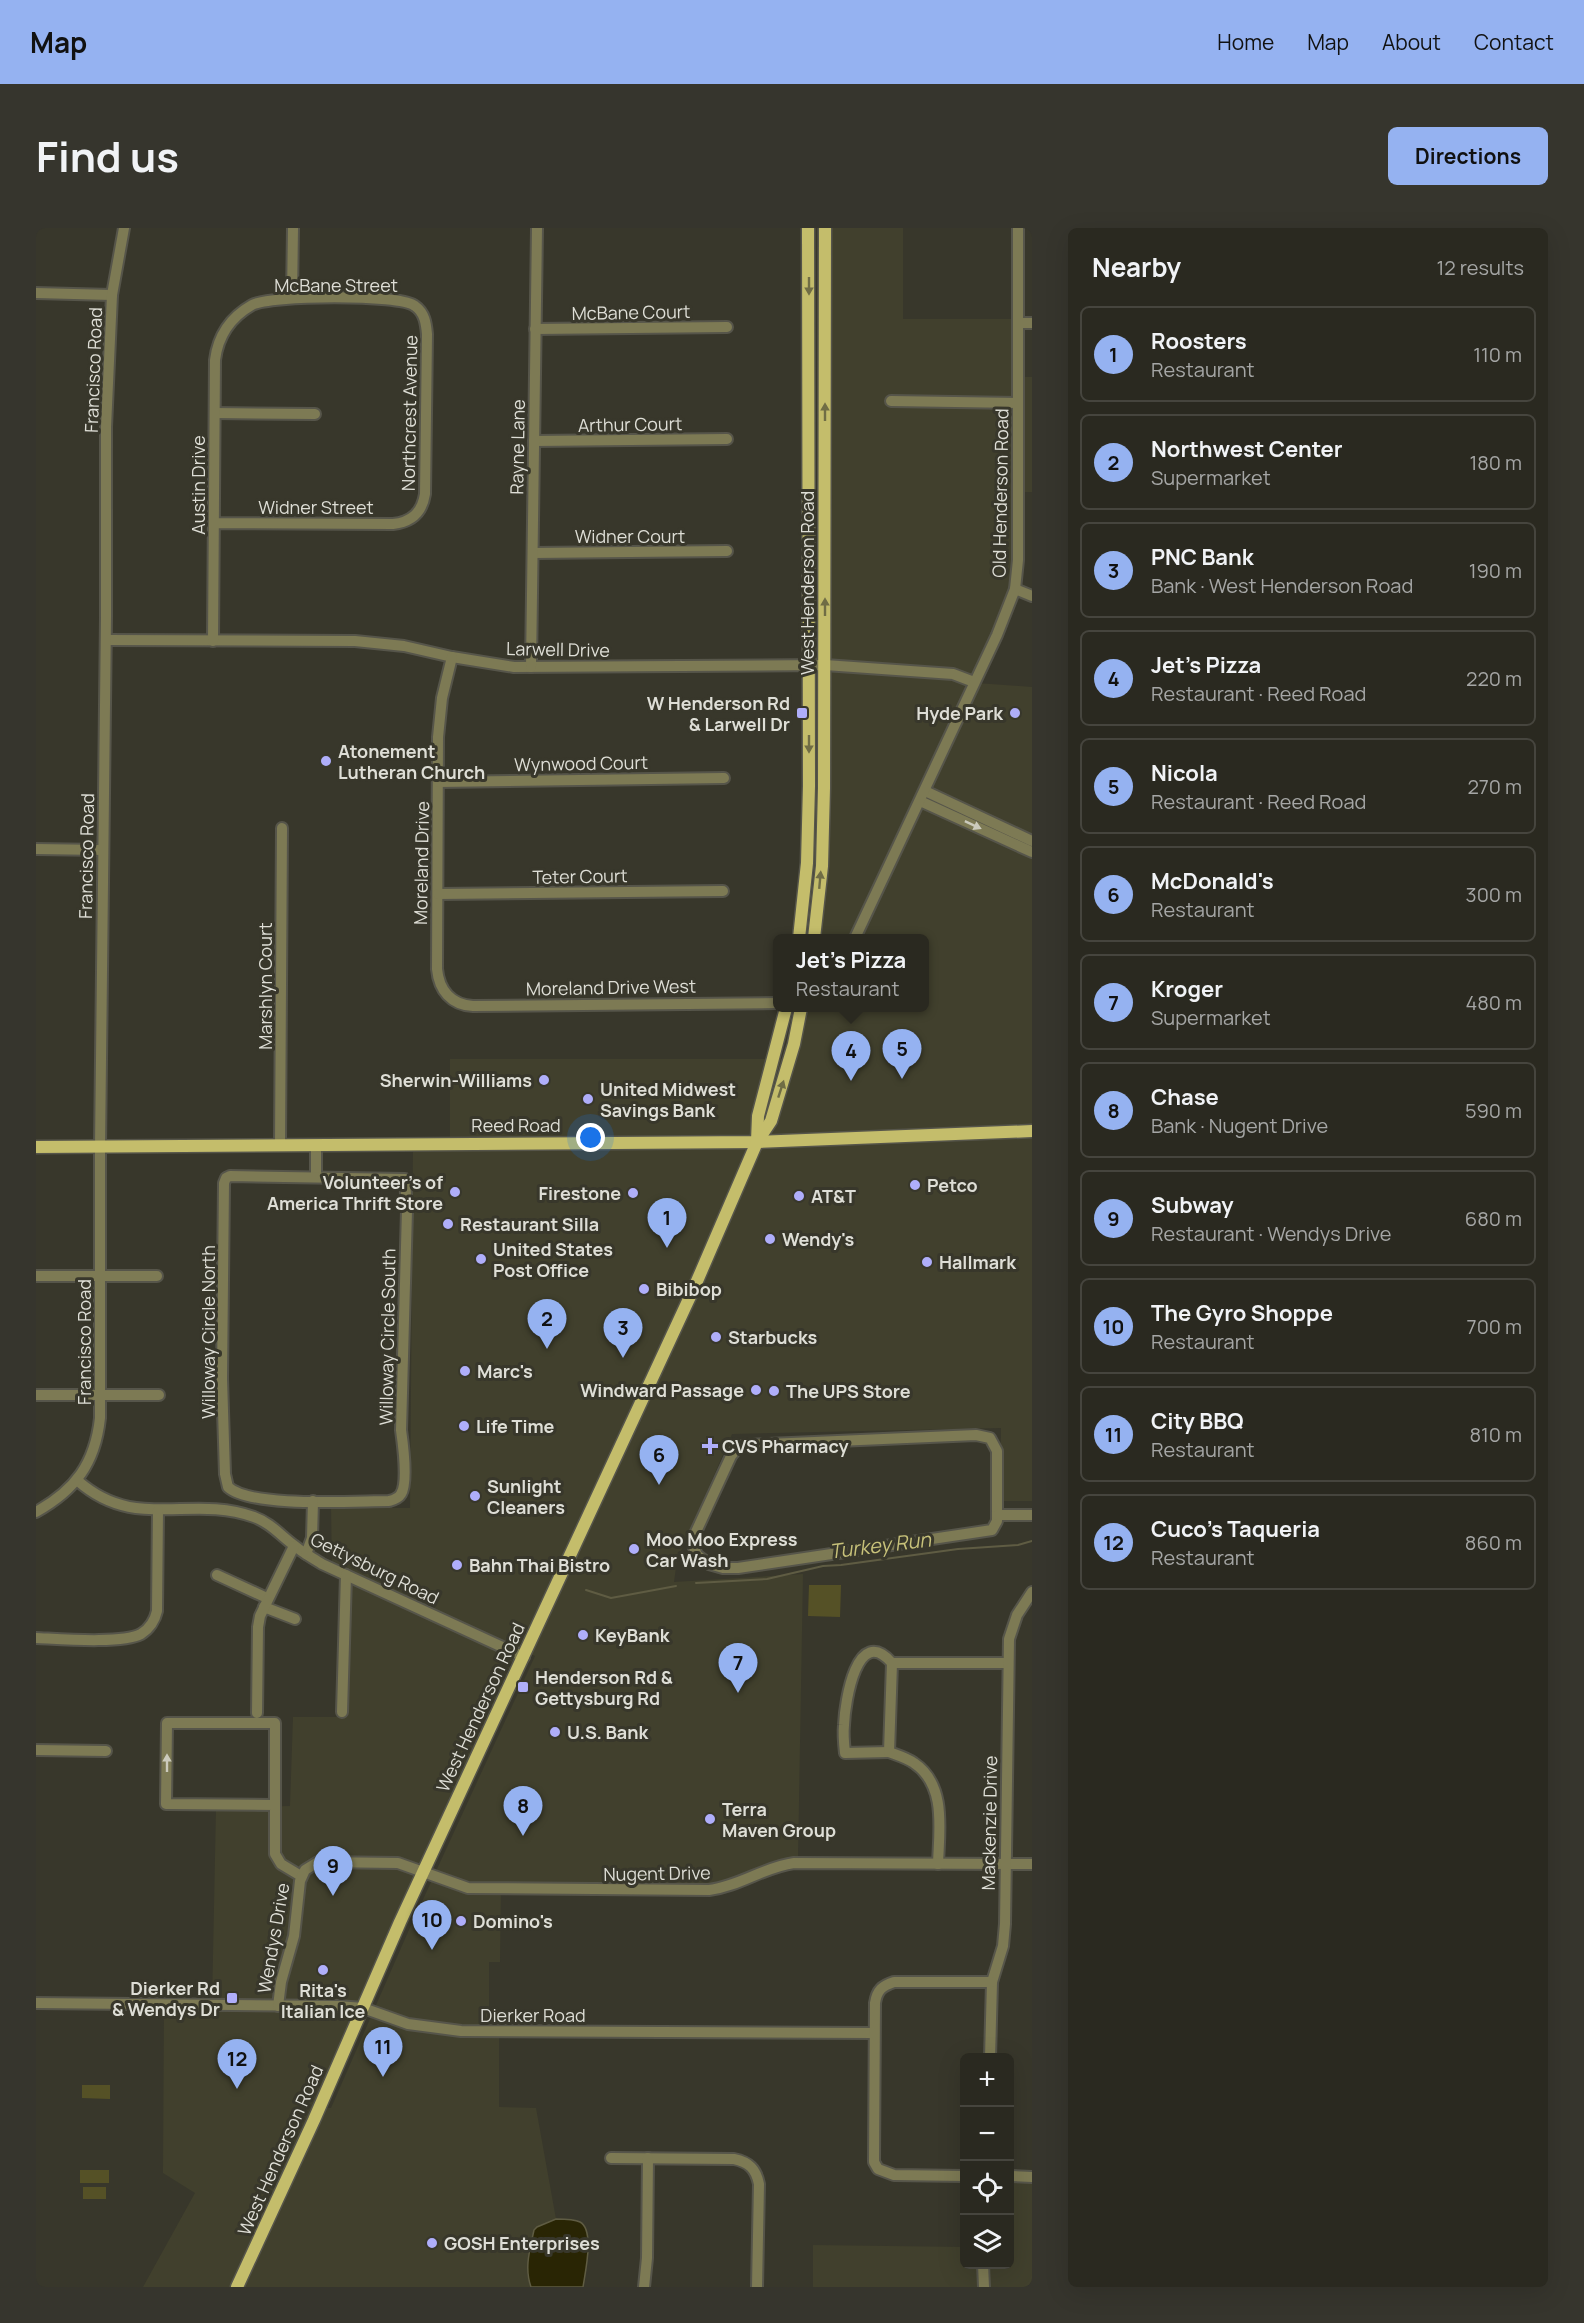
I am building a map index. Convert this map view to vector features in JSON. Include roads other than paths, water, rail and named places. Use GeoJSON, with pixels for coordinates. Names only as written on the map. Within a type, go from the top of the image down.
{"type":"FeatureCollection","features":[{"type":"Feature","properties":{"kind":"main road","name":"West Henderson Road"},"geometry":{"type":"LineString","coordinates":[[799,934],[808,828],[808,228]]}},
{"type":"Feature","properties":{"kind":"main road","name":"West Henderson Road"},"geometry":{"type":"LineString","coordinates":[[815,934],[822,866],[825,665],[825,228]]}},
{"type":"Feature","properties":{"kind":"main road","name":"West Henderson Road"},"geometry":{"type":"LineString","coordinates":[[757,1142],[758,1116],[785,1012]]}},
{"type":"Feature","properties":{"kind":"main road","name":"West Henderson Road"},"geometry":{"type":"LineString","coordinates":[[237,2287],[694,1288],[757,1142],[771,1120],[794,1044],[800,1012]]}},
{"type":"Feature","properties":{"kind":"main road"},"geometry":{"type":"LineString","coordinates":[[794,1044],[802,1040],[808,1012]]}},
{"type":"Feature","properties":{"kind":"main road","name":"Reed Road"},"geometry":{"type":"LineString","coordinates":[[36,1147],[757,1142],[1032,1131]]}},
{"type":"Feature","properties":{"kind":"street","name":"Francisco Road"},"geometry":{"type":"LineString","coordinates":[[78,1481],[95,1446],[99,1431],[106,427],[112,295],[124,228]]}},
{"type":"Feature","properties":{"kind":"street"},"geometry":{"type":"LineString","coordinates":[[292,298],[293,228]]}},
{"type":"Feature","properties":{"kind":"street","name":"Rayne Lane"},"geometry":{"type":"LineString","coordinates":[[531,667],[537,228]]}},
{"type":"Feature","properties":{"kind":"street","name":"Old Henderson Road"},"geometry":{"type":"LineString","coordinates":[[857,934],[1016,590],[1018,560],[1018,228]]}},
{"type":"Feature","properties":{"kind":"street"},"geometry":{"type":"LineString","coordinates":[[36,293],[112,295]]}},
{"type":"Feature","properties":{"kind":"street","name":"McBane Street"},"geometry":{"type":"LineString","coordinates":[[224,331],[239,314],[254,304],[270,299],[397,300],[409,303],[420,310]]}},
{"type":"Feature","properties":{"kind":"street","name":"Northcrest Avenue"},"geometry":{"type":"LineString","coordinates":[[415,516],[424,500],[425,483],[427,334],[426,322],[420,310]]}},
{"type":"Feature","properties":{"kind":"street"},"geometry":{"type":"LineString","coordinates":[[1018,323],[1032,323]]}},
{"type":"Feature","properties":{"kind":"street","name":"McBane Court"},"geometry":{"type":"LineString","coordinates":[[535,329],[727,327]]}},
{"type":"Feature","properties":{"kind":"street","name":"Austin Drive"},"geometry":{"type":"LineString","coordinates":[[213,640],[215,360],[224,331]]}},
{"type":"Feature","properties":{"kind":"street"},"geometry":{"type":"LineString","coordinates":[[891,402],[1018,403]]}},
{"type":"Feature","properties":{"kind":"street"},"geometry":{"type":"LineString","coordinates":[[215,412],[315,414]]}},
{"type":"Feature","properties":{"kind":"street","name":"Arthur Court"},"geometry":{"type":"LineString","coordinates":[[534,441],[728,439]]}},
{"type":"Feature","properties":{"kind":"street","name":"Widner Street"},"geometry":{"type":"LineString","coordinates":[[214,523],[393,524],[405,522],[415,516]]}},
{"type":"Feature","properties":{"kind":"street","name":"Widner Court"},"geometry":{"type":"LineString","coordinates":[[533,553],[727,551]]}},
{"type":"Feature","properties":{"kind":"street"},"geometry":{"type":"LineString","coordinates":[[1016,590],[1032,596]]}},
{"type":"Feature","properties":{"kind":"street","name":"Larwell Drive"},"geometry":{"type":"LineString","coordinates":[[106,640],[355,641],[404,646],[452,657],[514,667],[825,665],[952,674],[974,682]]}},
{"type":"Feature","properties":{"kind":"street","name":"Moreland Drive"},"geometry":{"type":"LineString","coordinates":[[447,995],[440,983],[437,969],[438,782],[440,717],[452,657]]}},
{"type":"Feature","properties":{"kind":"street","name":"Wynwood Court"},"geometry":{"type":"LineString","coordinates":[[438,782],[724,778]]}},
{"type":"Feature","properties":{"kind":"street"},"geometry":{"type":"LineString","coordinates":[[922,796],[1032,841]]}},
{"type":"Feature","properties":{"kind":"street"},"geometry":{"type":"LineString","coordinates":[[922,796],[1032,852]]}},
{"type":"Feature","properties":{"kind":"street","name":"Marshlyn Court"},"geometry":{"type":"LineString","coordinates":[[280,1145],[282,828]]}},
{"type":"Feature","properties":{"kind":"street"},"geometry":{"type":"LineString","coordinates":[[36,849],[103,850]]}},
{"type":"Feature","properties":{"kind":"street","name":"Teter Court"},"geometry":{"type":"LineString","coordinates":[[438,894],[723,891]]}},
{"type":"Feature","properties":{"kind":"street","name":"Moreland Drive West"},"geometry":{"type":"LineString","coordinates":[[447,995],[459,1003],[473,1006],[773,1003]]}},
{"type":"Feature","properties":{"kind":"street"},"geometry":{"type":"LineString","coordinates":[[316,1145],[316,1176]]}},
{"type":"Feature","properties":{"kind":"street","name":"Willoway Circle North"},"geometry":{"type":"LineString","coordinates":[[313,1501],[256,1499],[234,1493],[228,1487],[225,1474],[223,1328],[224,1183],[226,1178],[236,1176],[258,1178],[316,1176]]}},
{"type":"Feature","properties":{"kind":"street","name":"Willoway Circle South"},"geometry":{"type":"LineString","coordinates":[[313,1501],[389,1502],[396,1500],[401,1494],[404,1450],[400,1430],[407,1210],[405,1179],[316,1176]]}},
{"type":"Feature","properties":{"kind":"street"},"geometry":{"type":"LineString","coordinates":[[36,1276],[157,1276]]}},
{"type":"Feature","properties":{"kind":"street"},"geometry":{"type":"LineString","coordinates":[[36,1395],[159,1395]]}},
{"type":"Feature","properties":{"kind":"street"},"geometry":{"type":"LineString","coordinates":[[986,1436],[994,1442],[997,1451],[997,1515],[995,1525],[986,1532],[738,1568],[712,1566],[700,1558],[693,1548],[695,1534],[731,1456],[738,1447],[746,1445],[986,1436]]}},
{"type":"Feature","properties":{"kind":"street"},"geometry":{"type":"LineString","coordinates":[[36,1512],[54,1502],[78,1481]]}},
{"type":"Feature","properties":{"kind":"street","name":"Gettysburg Road"},"geometry":{"type":"LineString","coordinates":[[78,1481],[95,1495],[112,1504],[130,1508],[236,1512],[254,1517],[273,1527],[306,1554],[346,1575],[524,1657]]}},
{"type":"Feature","properties":{"kind":"street"},"geometry":{"type":"LineString","coordinates":[[306,1554],[312,1538],[313,1501]]}},
{"type":"Feature","properties":{"kind":"street"},"geometry":{"type":"LineString","coordinates":[[36,1638],[135,1637],[150,1625],[157,1611],[158,1509]]}},
{"type":"Feature","properties":{"kind":"street"},"geometry":{"type":"LineString","coordinates":[[997,1515],[1032,1515]]}},
{"type":"Feature","properties":{"kind":"street"},"geometry":{"type":"LineString","coordinates":[[257,1713],[258,1627],[266,1602],[294,1546]]}},
{"type":"Feature","properties":{"kind":"street"},"geometry":{"type":"LineString","coordinates":[[217,1575],[295,1619]]}},
{"type":"Feature","properties":{"kind":"street"},"geometry":{"type":"LineString","coordinates":[[342,1712],[346,1575]]}},
{"type":"Feature","properties":{"kind":"street","name":"Mackenzie Drive"},"geometry":{"type":"LineString","coordinates":[[990,2053],[992,1982],[1004,1935],[1009,1640],[1014,1622],[1032,1592]]}},
{"type":"Feature","properties":{"kind":"street"},"geometry":{"type":"LineString","coordinates":[[938,1864],[939,1813],[933,1784],[914,1763],[889,1752],[845,1753],[846,1705],[855,1671],[863,1656],[871,1651],[884,1655],[892,1663],[1008,1663]]}},
{"type":"Feature","properties":{"kind":"street"},"geometry":{"type":"LineString","coordinates":[[889,1752],[892,1663]]}},
{"type":"Feature","properties":{"kind":"street","name":"Wendys Drive"},"geometry":{"type":"LineString","coordinates":[[274,1805],[166,1804],[167,1723],[275,1723],[274,1854],[281,1864],[302,1876]]}},
{"type":"Feature","properties":{"kind":"street"},"geometry":{"type":"LineString","coordinates":[[36,1750],[106,1751]]}},
{"type":"Feature","properties":{"kind":"street","name":"Wendys Drive"},"geometry":{"type":"LineString","coordinates":[[278,2006],[281,1982],[294,1936],[302,1876],[308,1867],[325,1861],[398,1863],[425,1872]]}},
{"type":"Feature","properties":{"kind":"street","name":"Nugent Drive"},"geometry":{"type":"LineString","coordinates":[[425,1872],[459,1886],[476,1888],[709,1890],[740,1883],[770,1868],[794,1863],[1032,1864]]}},
{"type":"Feature","properties":{"kind":"street"},"geometry":{"type":"LineString","coordinates":[[960,2176],[894,2175],[878,2169],[873,2154],[874,2033],[877,1992],[884,1985],[894,1982],[992,1982]]}},
{"type":"Feature","properties":{"kind":"street","name":"Dierker Road"},"geometry":{"type":"LineString","coordinates":[[36,2003],[363,2008],[408,2024],[440,2030],[874,2033]]}},
{"type":"Feature","properties":{"kind":"street"},"geometry":{"type":"LineString","coordinates":[[611,2158],[734,2158],[751,2166],[757,2174],[759,2184],[757,2287]]}},
{"type":"Feature","properties":{"kind":"street"},"geometry":{"type":"LineString","coordinates":[[644,2287],[647,2258],[648,2158]]}},
{"type":"Feature","properties":{"kind":"street"},"geometry":{"type":"LineString","coordinates":[[1014,2176],[1032,2176]]}},
{"type":"Feature","properties":{"kind":"street"},"geometry":{"type":"LineString","coordinates":[[983,2269],[984,2287]]}},
{"type":"Feature","properties":{"kind":"waterway","name":"Turkey Run"},"geometry":{"type":"LineString","coordinates":[[696,1583],[767,1579],[823,1566],[958,1549],[1018,1545],[1032,1541]]}},
{"type":"Feature","properties":{"kind":"waterway","name":"Turkey Run"},"geometry":{"type":"LineString","coordinates":[[586,1590],[611,1598],[676,1586]]}},
{"type":"Feature","properties":{"kind":"place","name":"W Henderson Rd & Larwell Dr"},"geometry":{"type":"Point","coordinates":[802,713]}},
{"type":"Feature","properties":{"kind":"place","name":"Hyde Park"},"geometry":{"type":"Point","coordinates":[1015,713]}},
{"type":"Feature","properties":{"kind":"place","name":"Atonement Lutheran Church"},"geometry":{"type":"Point","coordinates":[326,761]}},
{"type":"Feature","properties":{"kind":"place","name":"Nicola"},"geometry":{"type":"Point","coordinates":[902,1079]}},
{"type":"Feature","properties":{"kind":"place","name":"Sherwin-Williams"},"geometry":{"type":"Point","coordinates":[544,1080]}},
{"type":"Feature","properties":{"kind":"place","name":"Jet's Pizza"},"geometry":{"type":"Point","coordinates":[851,1081]}},
{"type":"Feature","properties":{"kind":"place","name":"United Midwest Savings Bank"},"geometry":{"type":"Point","coordinates":[588,1099]}},
{"type":"Feature","properties":{"kind":"place","name":"Petco"},"geometry":{"type":"Point","coordinates":[915,1185]}},
{"type":"Feature","properties":{"kind":"place","name":"Volunteer's of America Thrift Store"},"geometry":{"type":"Point","coordinates":[455,1192]}},
{"type":"Feature","properties":{"kind":"place","name":"Firestone"},"geometry":{"type":"Point","coordinates":[633,1193]}},
{"type":"Feature","properties":{"kind":"place","name":"AT&T"},"geometry":{"type":"Point","coordinates":[799,1196]}},
{"type":"Feature","properties":{"kind":"place","name":"Restaurant Silla"},"geometry":{"type":"Point","coordinates":[448,1224]}},
{"type":"Feature","properties":{"kind":"place","name":"Wendy's"},"geometry":{"type":"Point","coordinates":[770,1239]}},
{"type":"Feature","properties":{"kind":"place","name":"Roosters"},"geometry":{"type":"Point","coordinates":[667,1248]}},
{"type":"Feature","properties":{"kind":"place","name":"United States Post Office"},"geometry":{"type":"Point","coordinates":[481,1259]}},
{"type":"Feature","properties":{"kind":"place","name":"Hallmark"},"geometry":{"type":"Point","coordinates":[927,1262]}},
{"type":"Feature","properties":{"kind":"place","name":"Bibibop"},"geometry":{"type":"Point","coordinates":[644,1289]}},
{"type":"Feature","properties":{"kind":"place","name":"Starbucks"},"geometry":{"type":"Point","coordinates":[716,1337]}},
{"type":"Feature","properties":{"kind":"place","name":"Northwest Center"},"geometry":{"type":"Point","coordinates":[547,1349]}},
{"type":"Feature","properties":{"kind":"place","name":"PNC Bank"},"geometry":{"type":"Point","coordinates":[623,1358]}},
{"type":"Feature","properties":{"kind":"place","name":"Marc's"},"geometry":{"type":"Point","coordinates":[465,1371]}},
{"type":"Feature","properties":{"kind":"place","name":"Windward Passage"},"geometry":{"type":"Point","coordinates":[756,1390]}},
{"type":"Feature","properties":{"kind":"place","name":"The UPS Store"},"geometry":{"type":"Point","coordinates":[774,1391]}},
{"type":"Feature","properties":{"kind":"place","name":"Life Time"},"geometry":{"type":"Point","coordinates":[464,1426]}},
{"type":"Feature","properties":{"kind":"place","name":"CVS Pharmacy"},"geometry":{"type":"Point","coordinates":[710,1446]}},
{"type":"Feature","properties":{"kind":"place","name":"McDonald's"},"geometry":{"type":"Point","coordinates":[659,1485]}},
{"type":"Feature","properties":{"kind":"place","name":"Sunlight Cleaners"},"geometry":{"type":"Point","coordinates":[475,1496]}},
{"type":"Feature","properties":{"kind":"place","name":"Moo Moo Express Car Wash"},"geometry":{"type":"Point","coordinates":[634,1549]}},
{"type":"Feature","properties":{"kind":"place","name":"Bahn Thai Bistro"},"geometry":{"type":"Point","coordinates":[457,1565]}},
{"type":"Feature","properties":{"kind":"place","name":"KeyBank"},"geometry":{"type":"Point","coordinates":[583,1635]}},
{"type":"Feature","properties":{"kind":"place","name":"Henderson Rd & Gettysburg Rd"},"geometry":{"type":"Point","coordinates":[523,1687]}},
{"type":"Feature","properties":{"kind":"place","name":"Kroger"},"geometry":{"type":"Point","coordinates":[738,1693]}},
{"type":"Feature","properties":{"kind":"place","name":"U.S. Bank"},"geometry":{"type":"Point","coordinates":[555,1732]}},
{"type":"Feature","properties":{"kind":"place","name":"Terra Maven Group"},"geometry":{"type":"Point","coordinates":[710,1819]}},
{"type":"Feature","properties":{"kind":"place","name":"Chase"},"geometry":{"type":"Point","coordinates":[523,1836]}},
{"type":"Feature","properties":{"kind":"place","name":"Subway"},"geometry":{"type":"Point","coordinates":[333,1896]}},
{"type":"Feature","properties":{"kind":"place","name":"Domino's"},"geometry":{"type":"Point","coordinates":[461,1921]}},
{"type":"Feature","properties":{"kind":"place","name":"The Gyro Shoppe"},"geometry":{"type":"Point","coordinates":[432,1950]}},
{"type":"Feature","properties":{"kind":"place","name":"Rita's Italian Ice"},"geometry":{"type":"Point","coordinates":[323,1970]}},
{"type":"Feature","properties":{"kind":"place","name":"Dierker Rd & Wendys Dr"},"geometry":{"type":"Point","coordinates":[232,1998]}},
{"type":"Feature","properties":{"kind":"place","name":"City BBQ"},"geometry":{"type":"Point","coordinates":[383,2077]}},
{"type":"Feature","properties":{"kind":"place","name":"Cuco's Taqueria"},"geometry":{"type":"Point","coordinates":[237,2089]}},
{"type":"Feature","properties":{"kind":"place","name":"GOSH Enterprises"},"geometry":{"type":"Point","coordinates":[432,2243]}}]}
